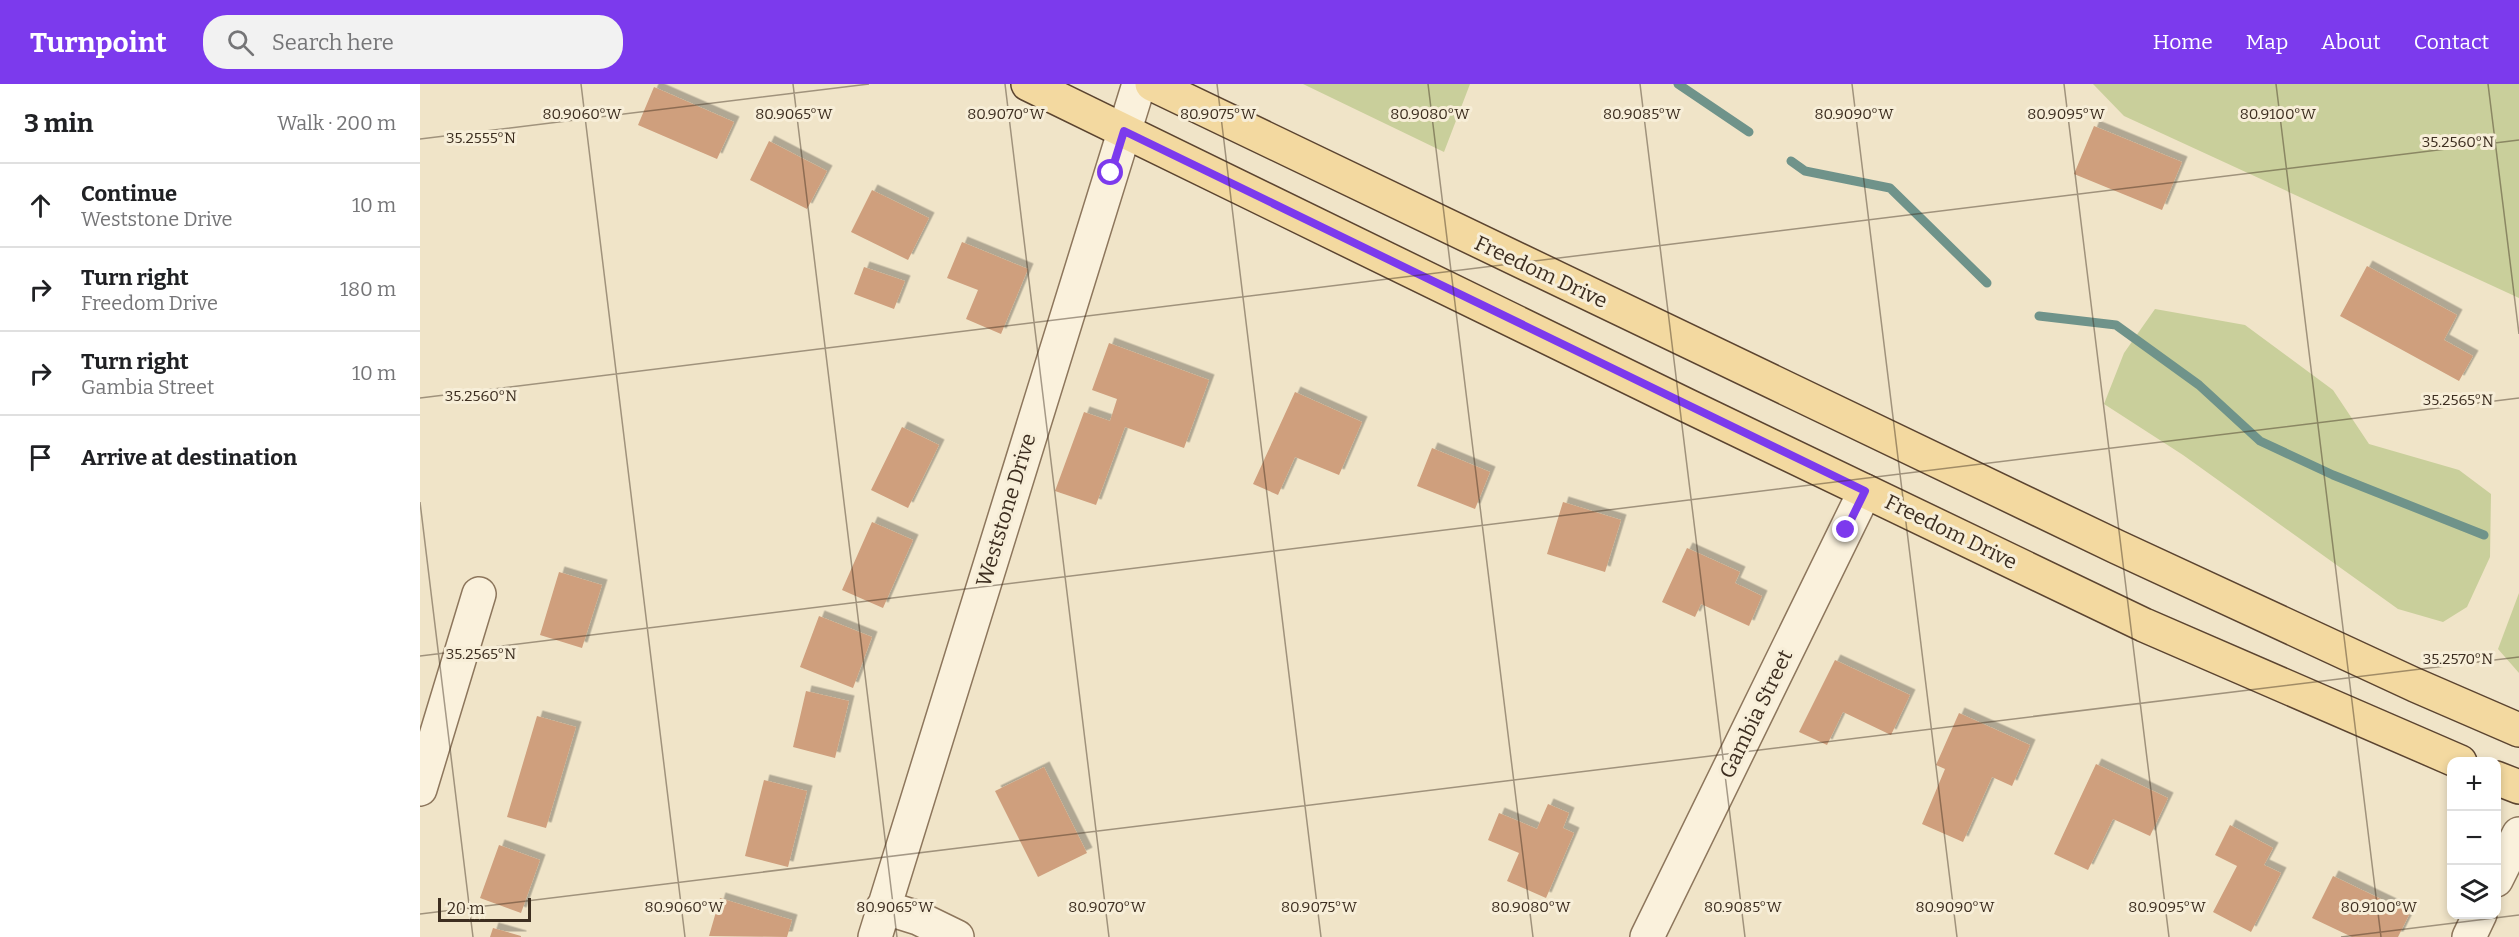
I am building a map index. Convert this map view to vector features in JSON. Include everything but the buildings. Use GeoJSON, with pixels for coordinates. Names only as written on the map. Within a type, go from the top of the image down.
{"type":"FeatureCollection","features":[{"type":"Feature","properties":{"kind":"main road","name":"Freedom Drive"},"geometry":{"type":"LineString","coordinates":[[1028,84],[2144,625],[2448,757]]}},
{"type":"Feature","properties":{"kind":"main road","name":"Freedom Drive"},"geometry":{"type":"LineString","coordinates":[[1152,84],[2117,547],[2415,685],[2519,730]]}},
{"type":"Feature","properties":{"kind":"main road"},"geometry":{"type":"LineString","coordinates":[[2501,780],[2519,787]]}},
{"type":"Feature","properties":{"kind":"street","name":"Weststone Drive"},"geometry":{"type":"LineString","coordinates":[[879,922],[1139,84]]}},
{"type":"Feature","properties":{"kind":"street","name":"Gambia Street"},"geometry":{"type":"LineString","coordinates":[[1647,937],[1865,491]]}},
{"type":"Feature","properties":{"kind":"street"},"geometry":{"type":"LineString","coordinates":[[420,789],[479,594]]}},
{"type":"Feature","properties":{"kind":"street"},"geometry":{"type":"LineString","coordinates":[[2501,870],[2519,834]]}},
{"type":"Feature","properties":{"kind":"street"},"geometry":{"type":"LineString","coordinates":[[879,922],[918,918],[957,937]]}},
{"type":"Feature","properties":{"kind":"street"},"geometry":{"type":"LineString","coordinates":[[2469,937],[2478,919]]}},
{"type":"Feature","properties":{"kind":"green space"},"geometry":{"type":"Polygon","coordinates":[[[1303,84],[1470,84],[1444,152],[1303,84]]]}},
{"type":"Feature","properties":{"kind":"green space"},"geometry":{"type":"Polygon","coordinates":[[[2093,84],[2519,84],[2519,298],[2124,116],[2093,84]]]}},
{"type":"Feature","properties":{"kind":"green space"},"geometry":{"type":"Polygon","coordinates":[[[2155,309],[2245,325],[2333,390],[2369,444],[2459,470],[2491,494],[2490,557],[2467,607],[2443,622],[2398,609],[2183,455],[2104,404],[2124,353],[2155,309]]]}},
{"type":"Feature","properties":{"kind":"green space"},"geometry":{"type":"Polygon","coordinates":[[[2519,593],[2519,673],[2498,649],[2519,593]]]}},
{"type":"Feature","properties":{"kind":"waterway"},"geometry":{"type":"LineString","coordinates":[[1678,84],[1749,132]]}},
{"type":"Feature","properties":{"kind":"waterway"},"geometry":{"type":"LineString","coordinates":[[1791,161],[1805,171],[1890,188],[1987,283]]}},
{"type":"Feature","properties":{"kind":"waterway"},"geometry":{"type":"LineString","coordinates":[[2039,316],[2116,325],[2199,385],[2260,441],[2333,475],[2484,535]]}},
{"type":"Feature","properties":{"kind":"route"},"geometry":{"type":"LineString","coordinates":[[1111,173],[1124,131],[1865,491],[1846,530]]}}]}
